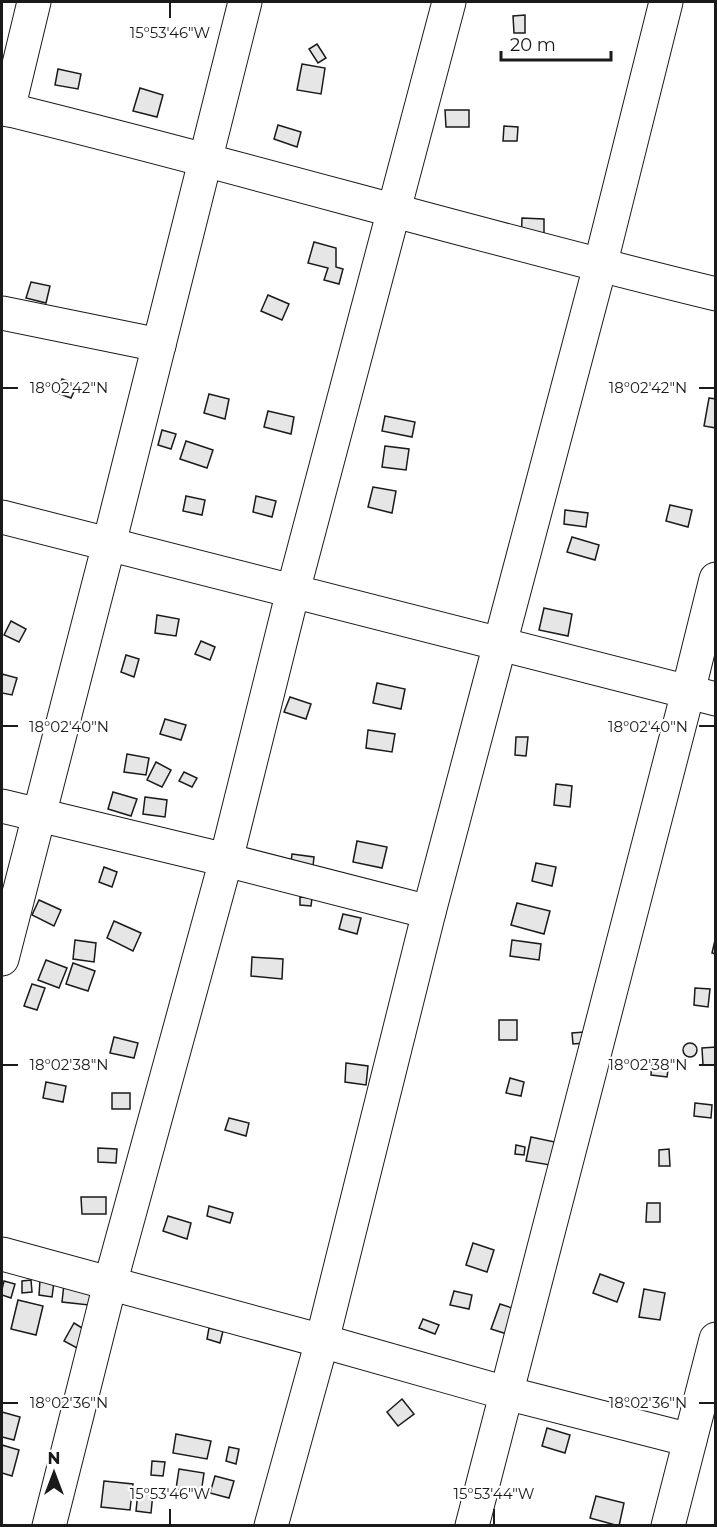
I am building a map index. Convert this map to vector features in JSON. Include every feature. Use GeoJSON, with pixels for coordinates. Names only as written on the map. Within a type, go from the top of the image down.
{"type":"FeatureCollection","features":[{"type":"Feature","properties":{"kind":"street"},"geometry":{"type":"LineString","coordinates":[[34,2],[5,109],[600,266],[716,294]]}},
{"type":"Feature","properties":{"kind":"street"},"geometry":{"type":"LineString","coordinates":[[2,958],[245,2]]}},
{"type":"Feature","properties":{"kind":"street"},"geometry":{"type":"LineString","coordinates":[[49,1526],[110,1284],[226,860],[293,591],[449,2]]}},
{"type":"Feature","properties":{"kind":"street"},"geometry":{"type":"LineString","coordinates":[[271,1526],[322,1341],[429,912],[600,266],[666,2]]}},
{"type":"Feature","properties":{"kind":"street"},"geometry":{"type":"LineString","coordinates":[[2,313],[159,345]]}},
{"type":"Feature","properties":{"kind":"street"},"geometry":{"type":"LineString","coordinates":[[2,517],[702,696]]}},
{"type":"Feature","properties":{"kind":"street"},"geometry":{"type":"LineString","coordinates":[[472,1526],[506,1393],[702,696],[716,579]]}},
{"type":"Feature","properties":{"kind":"street"},"geometry":{"type":"LineString","coordinates":[[2,806],[429,912]]}},
{"type":"Feature","properties":{"kind":"street"},"geometry":{"type":"LineString","coordinates":[[2,1254],[506,1393],[690,1440]]}},
{"type":"Feature","properties":{"kind":"street"},"geometry":{"type":"LineString","coordinates":[[668,1526],[716,1340]]}},
{"type":"Feature","properties":{"kind":"building"},"geometry":{"type":"Polygon","coordinates":[[[525,15],[525,33],[514,33],[513,16],[525,15]]]}},
{"type":"Feature","properties":{"kind":"building"},"geometry":{"type":"Polygon","coordinates":[[[317,44],[326,58],[318,63],[309,49],[317,44]]]}},
{"type":"Feature","properties":{"kind":"building"},"geometry":{"type":"Polygon","coordinates":[[[302,64],[325,68],[321,94],[297,90],[302,64]]]}},
{"type":"Feature","properties":{"kind":"building"},"geometry":{"type":"Polygon","coordinates":[[[58,69],[81,74],[78,89],[55,85],[58,69]]]}},
{"type":"Feature","properties":{"kind":"building"},"geometry":{"type":"Polygon","coordinates":[[[140,88],[163,95],[157,117],[133,111],[140,88]]]}},
{"type":"Feature","properties":{"kind":"building"},"geometry":{"type":"Polygon","coordinates":[[[445,110],[469,110],[469,127],[446,127],[445,110]]]}},
{"type":"Feature","properties":{"kind":"building"},"geometry":{"type":"Polygon","coordinates":[[[278,125],[301,132],[297,147],[274,139],[278,125]]]}},
{"type":"Feature","properties":{"kind":"building"},"geometry":{"type":"Polygon","coordinates":[[[504,126],[518,127],[517,141],[503,141],[504,126]]]}},
{"type":"Feature","properties":{"kind":"building"},"geometry":{"type":"Polygon","coordinates":[[[522,218],[544,219],[544,244],[521,244],[522,218]]]}},
{"type":"Feature","properties":{"kind":"building"},"geometry":{"type":"Polygon","coordinates":[[[314,242],[336,248],[336,267],[343,269],[339,284],[324,280],[328,268],[308,263],[314,242]]]}},
{"type":"Feature","properties":{"kind":"building"},"geometry":{"type":"Polygon","coordinates":[[[31,282],[50,286],[46,303],[26,298],[31,282]]]}},
{"type":"Feature","properties":{"kind":"building"},"geometry":{"type":"Polygon","coordinates":[[[268,295],[289,304],[282,320],[261,311],[268,295]]]}},
{"type":"Feature","properties":{"kind":"building"},"geometry":{"type":"Polygon","coordinates":[[[62,379],[77,385],[71,398],[57,393],[62,379]]]}},
{"type":"Feature","properties":{"kind":"building"},"geometry":{"type":"Polygon","coordinates":[[[209,394],[229,399],[225,419],[204,413],[209,394]]]}},
{"type":"Feature","properties":{"kind":"building"},"geometry":{"type":"Polygon","coordinates":[[[709,398],[716,399],[716,428],[704,426],[709,398]]]}},
{"type":"Feature","properties":{"kind":"building"},"geometry":{"type":"Polygon","coordinates":[[[268,411],[294,417],[291,434],[264,427],[268,411]]]}},
{"type":"Feature","properties":{"kind":"building"},"geometry":{"type":"Polygon","coordinates":[[[385,416],[415,422],[412,437],[382,431],[385,416]]]}},
{"type":"Feature","properties":{"kind":"building"},"geometry":{"type":"Polygon","coordinates":[[[162,430],[176,434],[171,449],[158,445],[162,430]]]}},
{"type":"Feature","properties":{"kind":"building"},"geometry":{"type":"Polygon","coordinates":[[[186,441],[213,450],[207,468],[180,459],[186,441]]]}},
{"type":"Feature","properties":{"kind":"building"},"geometry":{"type":"Polygon","coordinates":[[[385,446],[409,449],[406,470],[382,467],[385,446]]]}},
{"type":"Feature","properties":{"kind":"building"},"geometry":{"type":"Polygon","coordinates":[[[373,487],[396,491],[392,513],[368,507],[373,487]]]}},
{"type":"Feature","properties":{"kind":"building"},"geometry":{"type":"Polygon","coordinates":[[[186,496],[205,500],[202,515],[183,511],[186,496]]]}},
{"type":"Feature","properties":{"kind":"building"},"geometry":{"type":"Polygon","coordinates":[[[256,496],[276,501],[272,517],[253,512],[256,496]]]}},
{"type":"Feature","properties":{"kind":"building"},"geometry":{"type":"Polygon","coordinates":[[[670,505],[692,510],[688,527],[666,521],[670,505]]]}},
{"type":"Feature","properties":{"kind":"building"},"geometry":{"type":"Polygon","coordinates":[[[565,510],[588,513],[586,527],[564,524],[565,510]]]}},
{"type":"Feature","properties":{"kind":"building"},"geometry":{"type":"Polygon","coordinates":[[[572,537],[599,545],[595,560],[567,552],[572,537]]]}},
{"type":"Feature","properties":{"kind":"building"},"geometry":{"type":"Polygon","coordinates":[[[544,608],[572,614],[568,636],[539,630],[544,608]]]}},
{"type":"Feature","properties":{"kind":"building"},"geometry":{"type":"Polygon","coordinates":[[[157,615],[179,619],[176,636],[155,633],[157,615]]]}},
{"type":"Feature","properties":{"kind":"building"},"geometry":{"type":"Polygon","coordinates":[[[11,621],[26,629],[19,642],[4,635],[11,621]]]}},
{"type":"Feature","properties":{"kind":"building"},"geometry":{"type":"Polygon","coordinates":[[[201,641],[215,647],[210,660],[195,654],[201,641]]]}},
{"type":"Feature","properties":{"kind":"building"},"geometry":{"type":"Polygon","coordinates":[[[126,655],[139,659],[134,677],[121,672],[126,655]]]}},
{"type":"Feature","properties":{"kind":"building"},"geometry":{"type":"Polygon","coordinates":[[[2,674],[17,678],[12,695],[2,693],[2,674]]]}},
{"type":"Feature","properties":{"kind":"building"},"geometry":{"type":"Polygon","coordinates":[[[377,683],[405,689],[401,709],[373,703],[377,683]]]}},
{"type":"Feature","properties":{"kind":"building"},"geometry":{"type":"Polygon","coordinates":[[[290,697],[311,704],[306,719],[284,712],[290,697]]]}},
{"type":"Feature","properties":{"kind":"building"},"geometry":{"type":"Polygon","coordinates":[[[165,719],[186,725],[181,740],[160,734],[165,719]]]}},
{"type":"Feature","properties":{"kind":"building"},"geometry":{"type":"Polygon","coordinates":[[[368,730],[395,734],[392,752],[366,748],[368,730]]]}},
{"type":"Feature","properties":{"kind":"building"},"geometry":{"type":"Polygon","coordinates":[[[516,737],[528,737],[526,756],[515,755],[516,737]]]}},
{"type":"Feature","properties":{"kind":"building"},"geometry":{"type":"Polygon","coordinates":[[[127,754],[149,758],[146,775],[124,772],[127,754]]]}},
{"type":"Feature","properties":{"kind":"building"},"geometry":{"type":"Polygon","coordinates":[[[156,762],[171,770],[162,787],[147,780],[156,762]]]}},
{"type":"Feature","properties":{"kind":"building"},"geometry":{"type":"Polygon","coordinates":[[[184,772],[197,778],[192,787],[179,781],[184,772]]]}},
{"type":"Feature","properties":{"kind":"building"},"geometry":{"type":"Polygon","coordinates":[[[556,784],[572,786],[570,807],[554,805],[556,784]]]}},
{"type":"Feature","properties":{"kind":"building"},"geometry":{"type":"Polygon","coordinates":[[[113,792],[137,799],[131,816],[108,809],[113,792]]]}},
{"type":"Feature","properties":{"kind":"building"},"geometry":{"type":"Polygon","coordinates":[[[145,797],[167,800],[165,817],[143,814],[145,797]]]}},
{"type":"Feature","properties":{"kind":"building"},"geometry":{"type":"Polygon","coordinates":[[[357,841],[387,847],[382,868],[353,862],[357,841]]]}},
{"type":"Feature","properties":{"kind":"building"},"geometry":{"type":"Polygon","coordinates":[[[292,854],[314,857],[312,875],[290,872],[292,854]]]}},
{"type":"Feature","properties":{"kind":"building"},"geometry":{"type":"Polygon","coordinates":[[[536,863],[556,867],[552,886],[532,881],[536,863]]]}},
{"type":"Feature","properties":{"kind":"building"},"geometry":{"type":"Polygon","coordinates":[[[104,867],[117,872],[112,887],[99,882],[104,867]]]}},
{"type":"Feature","properties":{"kind":"building"},"geometry":{"type":"Polygon","coordinates":[[[300,897],[312,898],[311,906],[300,905],[300,897]]]}},
{"type":"Feature","properties":{"kind":"building"},"geometry":{"type":"Polygon","coordinates":[[[39,900],[61,910],[54,926],[32,915],[39,900]]]}},
{"type":"Feature","properties":{"kind":"building"},"geometry":{"type":"Polygon","coordinates":[[[517,903],[550,911],[544,934],[511,925],[517,903]]]}},
{"type":"Feature","properties":{"kind":"building"},"geometry":{"type":"Polygon","coordinates":[[[343,914],[361,918],[357,934],[339,929],[343,914]]]}},
{"type":"Feature","properties":{"kind":"building"},"geometry":{"type":"Polygon","coordinates":[[[114,921],[141,933],[133,951],[107,938],[114,921]]]}},
{"type":"Feature","properties":{"kind":"building"},"geometry":{"type":"Polygon","coordinates":[[[716,936],[716,954],[712,953],[716,936]]]}},
{"type":"Feature","properties":{"kind":"building"},"geometry":{"type":"Polygon","coordinates":[[[75,940],[96,943],[94,962],[73,959],[75,940]]]}},
{"type":"Feature","properties":{"kind":"building"},"geometry":{"type":"Polygon","coordinates":[[[512,940],[541,944],[539,960],[510,956],[512,940]]]}},
{"type":"Feature","properties":{"kind":"building"},"geometry":{"type":"Polygon","coordinates":[[[252,957],[283,959],[282,979],[251,976],[252,957]]]}},
{"type":"Feature","properties":{"kind":"building"},"geometry":{"type":"Polygon","coordinates":[[[46,960],[67,968],[59,988],[38,980],[46,960]]]}},
{"type":"Feature","properties":{"kind":"building"},"geometry":{"type":"Polygon","coordinates":[[[73,963],[95,971],[88,991],[66,984],[73,963]]]}},
{"type":"Feature","properties":{"kind":"building"},"geometry":{"type":"Polygon","coordinates":[[[32,984],[45,988],[37,1010],[24,1006],[32,984]]]}},
{"type":"Feature","properties":{"kind":"building"},"geometry":{"type":"Polygon","coordinates":[[[695,988],[710,989],[708,1007],[694,1005],[695,988]]]}},
{"type":"Feature","properties":{"kind":"building"},"geometry":{"type":"Polygon","coordinates":[[[499,1020],[517,1020],[517,1040],[499,1040],[499,1020]]]}},
{"type":"Feature","properties":{"kind":"building"},"geometry":{"type":"Polygon","coordinates":[[[584,1032],[585,1043],[573,1044],[572,1033],[584,1032]]]}},
{"type":"Feature","properties":{"kind":"building"},"geometry":{"type":"Polygon","coordinates":[[[114,1037],[138,1043],[134,1058],[110,1053],[114,1037]]]}},
{"type":"Feature","properties":{"kind":"building"},"geometry":{"type":"Polygon","coordinates":[[[687,1043],[693,1043],[697,1050],[693,1057],[687,1057],[683,1053],[683,1047],[687,1043]]]}},
{"type":"Feature","properties":{"kind":"building"},"geometry":{"type":"Polygon","coordinates":[[[716,1047],[716,1065],[703,1065],[702,1048],[716,1047]]]}},
{"type":"Feature","properties":{"kind":"building"},"geometry":{"type":"Polygon","coordinates":[[[652,1061],[669,1063],[667,1077],[651,1075],[652,1061]]]}},
{"type":"Feature","properties":{"kind":"building"},"geometry":{"type":"Polygon","coordinates":[[[346,1063],[368,1066],[366,1085],[345,1082],[346,1063]]]}},
{"type":"Feature","properties":{"kind":"building"},"geometry":{"type":"Polygon","coordinates":[[[510,1078],[524,1082],[521,1096],[506,1093],[510,1078]]]}},
{"type":"Feature","properties":{"kind":"building"},"geometry":{"type":"Polygon","coordinates":[[[46,1082],[66,1086],[63,1102],[43,1098],[46,1082]]]}},
{"type":"Feature","properties":{"kind":"building"},"geometry":{"type":"Polygon","coordinates":[[[112,1093],[130,1093],[130,1109],[112,1109],[112,1093]]]}},
{"type":"Feature","properties":{"kind":"building"},"geometry":{"type":"Polygon","coordinates":[[[695,1103],[712,1105],[711,1118],[694,1116],[695,1103]]]}},
{"type":"Feature","properties":{"kind":"building"},"geometry":{"type":"Polygon","coordinates":[[[229,1118],[249,1123],[246,1136],[225,1130],[229,1118]]]}},
{"type":"Feature","properties":{"kind":"building"},"geometry":{"type":"Polygon","coordinates":[[[531,1137],[555,1142],[550,1165],[526,1161],[531,1137]]]}},
{"type":"Feature","properties":{"kind":"building"},"geometry":{"type":"Polygon","coordinates":[[[516,1145],[525,1147],[524,1155],[515,1154],[516,1145]]]}},
{"type":"Feature","properties":{"kind":"building"},"geometry":{"type":"Polygon","coordinates":[[[98,1148],[117,1149],[116,1163],[98,1162],[98,1148]]]}},
{"type":"Feature","properties":{"kind":"building"},"geometry":{"type":"Polygon","coordinates":[[[669,1149],[670,1166],[659,1166],[659,1150],[669,1149]]]}},
{"type":"Feature","properties":{"kind":"building"},"geometry":{"type":"Polygon","coordinates":[[[81,1197],[106,1197],[106,1214],[82,1214],[81,1197]]]}},
{"type":"Feature","properties":{"kind":"building"},"geometry":{"type":"Polygon","coordinates":[[[647,1203],[660,1203],[660,1222],[646,1222],[647,1203]]]}},
{"type":"Feature","properties":{"kind":"building"},"geometry":{"type":"Polygon","coordinates":[[[209,1206],[233,1213],[230,1223],[207,1216],[209,1206]]]}},
{"type":"Feature","properties":{"kind":"building"},"geometry":{"type":"Polygon","coordinates":[[[168,1216],[191,1223],[187,1239],[163,1231],[168,1216]]]}},
{"type":"Feature","properties":{"kind":"building"},"geometry":{"type":"Polygon","coordinates":[[[473,1243],[494,1250],[487,1272],[466,1265],[473,1243]]]}},
{"type":"Feature","properties":{"kind":"building"},"geometry":{"type":"Polygon","coordinates":[[[600,1274],[624,1283],[617,1302],[593,1293],[600,1274]]]}},
{"type":"Feature","properties":{"kind":"building"},"geometry":{"type":"Polygon","coordinates":[[[31,1280],[32,1292],[22,1293],[22,1281],[31,1280]]]}},
{"type":"Feature","properties":{"kind":"building"},"geometry":{"type":"Polygon","coordinates":[[[40,1280],[54,1282],[52,1297],[39,1295],[40,1280]]]}},
{"type":"Feature","properties":{"kind":"building"},"geometry":{"type":"Polygon","coordinates":[[[4,1281],[15,1284],[11,1298],[2,1295],[4,1281]]]}},
{"type":"Feature","properties":{"kind":"building"},"geometry":{"type":"Polygon","coordinates":[[[64,1284],[91,1287],[89,1305],[62,1302],[64,1284]]]}},
{"type":"Feature","properties":{"kind":"building"},"geometry":{"type":"Polygon","coordinates":[[[644,1289],[665,1293],[660,1320],[639,1317],[644,1289]]]}},
{"type":"Feature","properties":{"kind":"building"},"geometry":{"type":"Polygon","coordinates":[[[454,1291],[472,1295],[469,1309],[450,1305],[454,1291]]]}},
{"type":"Feature","properties":{"kind":"building"},"geometry":{"type":"Polygon","coordinates":[[[18,1300],[43,1306],[36,1335],[11,1329],[18,1300]]]}},
{"type":"Feature","properties":{"kind":"building"},"geometry":{"type":"Polygon","coordinates":[[[500,1304],[515,1309],[507,1334],[491,1329],[500,1304]]]}},
{"type":"Feature","properties":{"kind":"building"},"geometry":{"type":"Polygon","coordinates":[[[423,1319],[439,1325],[435,1334],[419,1328],[423,1319]]]}},
{"type":"Feature","properties":{"kind":"building"},"geometry":{"type":"Polygon","coordinates":[[[74,1323],[87,1331],[77,1348],[64,1341],[74,1323]]]}},
{"type":"Feature","properties":{"kind":"building"},"geometry":{"type":"Polygon","coordinates":[[[209,1328],[223,1331],[220,1343],[207,1339],[209,1328]]]}},
{"type":"Feature","properties":{"kind":"building"},"geometry":{"type":"Polygon","coordinates":[[[402,1399],[414,1414],[398,1426],[387,1412],[402,1399]]]}},
{"type":"Feature","properties":{"kind":"building"},"geometry":{"type":"Polygon","coordinates":[[[2,1412],[20,1417],[14,1440],[2,1437],[2,1412]]]}},
{"type":"Feature","properties":{"kind":"building"},"geometry":{"type":"Polygon","coordinates":[[[547,1428],[570,1435],[565,1453],[542,1446],[547,1428]]]}},
{"type":"Feature","properties":{"kind":"building"},"geometry":{"type":"Polygon","coordinates":[[[176,1434],[211,1441],[207,1459],[173,1453],[176,1434]]]}},
{"type":"Feature","properties":{"kind":"building"},"geometry":{"type":"Polygon","coordinates":[[[2,1445],[19,1450],[12,1476],[2,1473],[2,1445]]]}},
{"type":"Feature","properties":{"kind":"building"},"geometry":{"type":"Polygon","coordinates":[[[229,1447],[239,1449],[236,1464],[226,1461],[229,1447]]]}},
{"type":"Feature","properties":{"kind":"building"},"geometry":{"type":"Polygon","coordinates":[[[152,1461],[165,1462],[163,1476],[151,1475],[152,1461]]]}},
{"type":"Feature","properties":{"kind":"building"},"geometry":{"type":"Polygon","coordinates":[[[179,1469],[204,1473],[201,1493],[176,1489],[179,1469]]]}},
{"type":"Feature","properties":{"kind":"building"},"geometry":{"type":"Polygon","coordinates":[[[215,1476],[234,1481],[229,1498],[210,1493],[215,1476]]]}},
{"type":"Feature","properties":{"kind":"building"},"geometry":{"type":"Polygon","coordinates":[[[104,1481],[133,1484],[130,1510],[101,1507],[104,1481]]]}},
{"type":"Feature","properties":{"kind":"building"},"geometry":{"type":"Polygon","coordinates":[[[138,1492],[153,1493],[151,1513],[136,1511],[138,1492]]]}},
{"type":"Feature","properties":{"kind":"building"},"geometry":{"type":"Polygon","coordinates":[[[596,1496],[624,1503],[619,1526],[590,1518],[596,1496]]]}}]}
